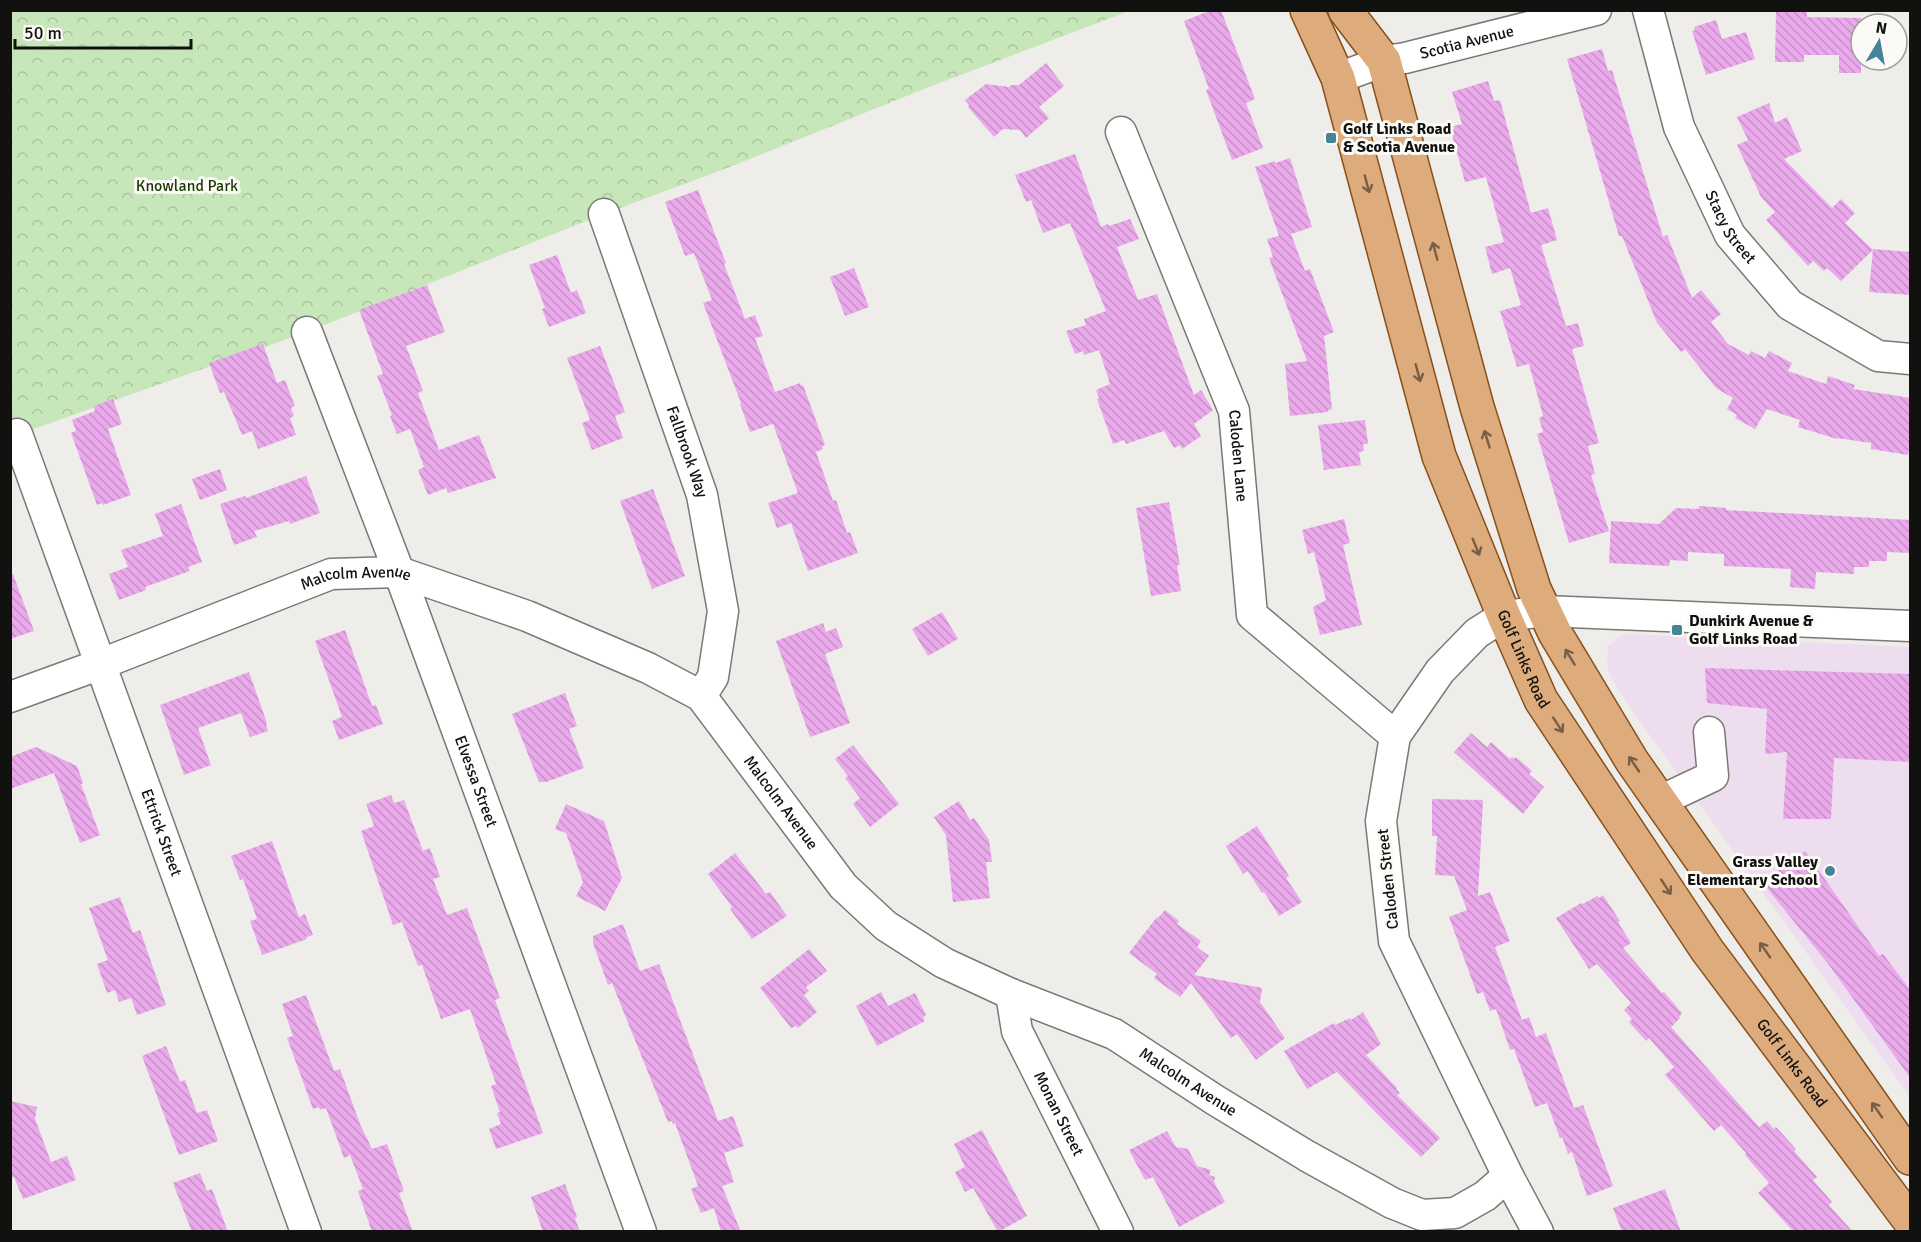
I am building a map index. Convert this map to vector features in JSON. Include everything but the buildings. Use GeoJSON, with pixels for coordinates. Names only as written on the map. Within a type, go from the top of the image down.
{"type":"FeatureCollection","features":[{"type":"Feature","properties":{"kind":"main road","name":"Golf Links Road"},"geometry":{"type":"LineString","coordinates":[[1307,10],[1338,78],[1439,456],[1541,700],[1701,940],[1908,1214]]}},
{"type":"Feature","properties":{"kind":"main road"},"geometry":{"type":"LineString","coordinates":[[1345,10],[1384,61],[1476,407],[1531,579],[1555,633],[1626,752],[1911,1158]]}},
{"type":"Feature","properties":{"kind":"street","name":"Scotia Avenue"},"geometry":{"type":"LineString","coordinates":[[1338,78],[1384,61],[1405,58],[1596,10]]}},
{"type":"Feature","properties":{"kind":"street","name":"Stacy Street"},"geometry":{"type":"LineString","coordinates":[[1648,10],[1679,127],[1730,235],[1790,305],[1878,356],[1911,359]]}},
{"type":"Feature","properties":{"kind":"street","name":"Caloden Lane"},"geometry":{"type":"LineString","coordinates":[[1122,132],[1234,411],[1252,615],[1395,736]]}},
{"type":"Feature","properties":{"kind":"street","name":"Fallbrook Way"},"geometry":{"type":"LineString","coordinates":[[604,214],[702,495],[723,611],[713,677],[701,696]]}},
{"type":"Feature","properties":{"kind":"street","name":"Elvessa Street"},"geometry":{"type":"LineString","coordinates":[[307,332],[399,572],[641,1232]]}},
{"type":"Feature","properties":{"kind":"street","name":"Ettrick Street"},"geometry":{"type":"LineString","coordinates":[[17,434],[306,1232]]}},
{"type":"Feature","properties":{"kind":"street","name":"Malcolm Avenue"},"geometry":{"type":"LineString","coordinates":[[10,697],[331,574],[399,572],[527,616],[648,668],[701,696],[843,886],[886,927],[944,963],[1011,994],[1114,1034],[1215,1100],[1307,1156],[1392,1203],[1422,1215],[1455,1213],[1485,1196],[1508,1176]]}},
{"type":"Feature","properties":{"kind":"street","name":"Caloden Street"},"geometry":{"type":"LineString","coordinates":[[1538,1232],[1508,1176],[1394,941],[1382,822],[1395,736],[1440,671],[1477,633],[1504,616],[1545,611],[1911,626]]}},
{"type":"Feature","properties":{"kind":"street"},"geometry":{"type":"LineString","coordinates":[[1660,801],[1713,776],[1709,732]]}},
{"type":"Feature","properties":{"kind":"street","name":"Monan Street"},"geometry":{"type":"LineString","coordinates":[[1011,994],[1017,1031],[1118,1232]]}},
{"type":"Feature","properties":{"kind":"shaded area","name":"Grass Valley Elementary School"},"geometry":{"type":"Polygon","coordinates":[[[1622,635],[1910,647],[1910,1097],[1633,712],[1611,677],[1607,665],[1608,646],[1622,635]]]}},
{"type":"Feature","properties":{"kind":"green space","name":"Knowland Park"},"geometry":{"type":"Polygon","coordinates":[[[11,11],[1129,11],[929,87],[307,332],[11,437],[11,11]]]}},
{"type":"Feature","properties":{"kind":"place","name":"Golf Links Road & Scotia Avenue"},"geometry":{"type":"Point","coordinates":[1331,138]}},
{"type":"Feature","properties":{"kind":"place","name":"Dunkirk Avenue & Golf Links Road"},"geometry":{"type":"Point","coordinates":[1677,630]}},
{"type":"Feature","properties":{"kind":"place","name":"Grass Valley Elementary School"},"geometry":{"type":"Point","coordinates":[1830,871]}}]}
